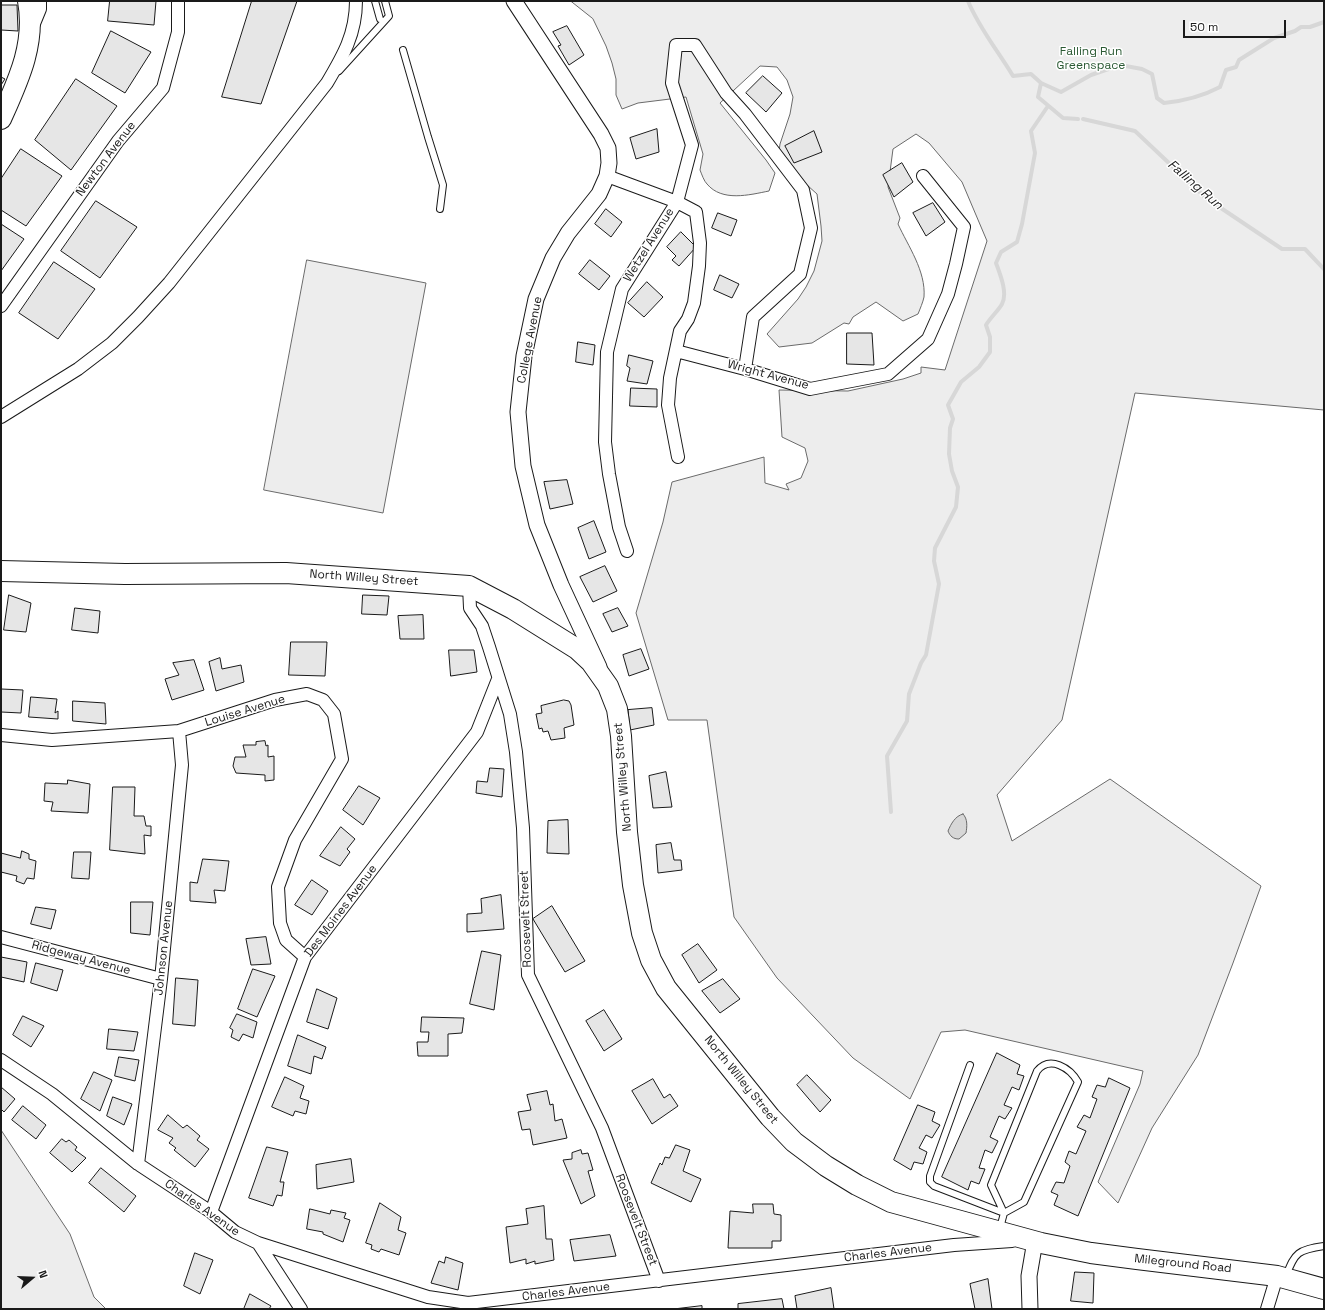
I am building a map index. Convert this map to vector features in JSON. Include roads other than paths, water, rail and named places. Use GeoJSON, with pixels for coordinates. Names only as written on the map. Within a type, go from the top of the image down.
{"type":"FeatureCollection","features":[{"type":"Feature","properties":{"kind":"main road"},"geometry":{"type":"LineString","coordinates":[[1,119],[17,84],[26,55],[31,31],[28,1]]}},
{"type":"Feature","properties":{"kind":"main road","name":"North Willey Street"},"geometry":{"type":"LineString","coordinates":[[1,571],[125,574],[286,573],[469,586],[513,609],[577,649],[591,662],[608,686],[616,709],[621,736],[627,832],[633,885],[642,933],[651,960],[666,988],[770,1117],[794,1142],[826,1166],[857,1186],[892,1202],[1002,1222],[1035,1241]]}},
{"type":"Feature","properties":{"kind":"main road","name":"Mileground Road"},"geometry":{"type":"LineString","coordinates":[[1035,1241],[1091,1253],[1282,1277],[1324,1289]]}},
{"type":"Feature","properties":{"kind":"street"},"geometry":{"type":"LineString","coordinates":[[31,31],[40,9],[40,1]]}},
{"type":"Feature","properties":{"kind":"street","name":"Newton Avenue"},"geometry":{"type":"LineString","coordinates":[[1,304],[118,141],[163,88],[178,32],[178,1]]}},
{"type":"Feature","properties":{"kind":"street"},"geometry":{"type":"LineString","coordinates":[[1,417],[78,369],[112,343],[169,283],[327,83],[343,57],[352,35],[356,1]]}},
{"type":"Feature","properties":{"kind":"street","name":"College Avenue"},"geometry":{"type":"LineString","coordinates":[[514,1],[601,134],[608,148],[609,163],[607,176],[599,194],[568,233],[553,258],[536,299],[524,356],[518,412],[523,466],[537,525],[561,585],[608,686]]}},
{"type":"Feature","properties":{"kind":"street","name":"Wetzel Avenue"},"geometry":{"type":"LineString","coordinates":[[627,551],[618,519],[609,474],[605,442],[607,352],[622,289],[677,202],[692,145],[672,83],[676,45],[695,46],[726,93],[745,114],[803,190],[811,228],[800,274],[753,317],[744,368]]}},
{"type":"Feature","properties":{"kind":"street"},"geometry":{"type":"LineString","coordinates":[[607,176],[677,202],[696,212],[700,243],[699,266],[694,303],[688,319],[680,331],[670,378],[668,405],[678,457]]}},
{"type":"Feature","properties":{"kind":"street","name":"Wright Avenue"},"geometry":{"type":"LineString","coordinates":[[676,351],[744,368],[810,389],[888,374],[928,339],[948,294],[964,228],[923,176]]}},
{"type":"Feature","properties":{"kind":"street","name":"Roosevelt Street"},"geometry":{"type":"LineString","coordinates":[[469,586],[470,608],[482,626],[510,714],[516,752],[523,828],[528,975],[602,1128],[659,1281]]}},
{"type":"Feature","properties":{"kind":"street","name":"Des Moines Avenue"},"geometry":{"type":"LineString","coordinates":[[211,1212],[305,957],[477,732],[498,679]]}},
{"type":"Feature","properties":{"kind":"street","name":"Louise Avenue"},"geometry":{"type":"LineString","coordinates":[[1,735],[52,740],[179,731],[275,700],[308,694],[324,700],[334,714],[342,759],[295,840],[278,887],[280,923],[286,940],[305,957]]}},
{"type":"Feature","properties":{"kind":"street","name":"Johnson Avenue"},"geometry":{"type":"LineString","coordinates":[[138,1164],[161,979],[182,765],[179,731]]}},
{"type":"Feature","properties":{"kind":"street","name":"Ridgeway Avenue"},"geometry":{"type":"LineString","coordinates":[[1,937],[161,979]]}},
{"type":"Feature","properties":{"kind":"street","name":"Charles Avenue"},"geometry":{"type":"LineString","coordinates":[[1,1060],[52,1094],[138,1164],[211,1212],[235,1232],[258,1243],[428,1297],[468,1303],[954,1245],[1035,1241]]}},
{"type":"Feature","properties":{"kind":"street"},"geometry":{"type":"LineString","coordinates":[[1030,1309],[1029,1276],[1035,1241]]}},
{"type":"Feature","properties":{"kind":"street"},"geometry":{"type":"LineString","coordinates":[[258,1243],[301,1309]]}},
{"type":"Feature","properties":{"kind":"street"},"geometry":{"type":"LineString","coordinates":[[1267,1309],[1282,1277]]}},
{"type":"Feature","properties":{"kind":"lane"},"geometry":{"type":"LineString","coordinates":[[375,1],[380,19]]}},
{"type":"Feature","properties":{"kind":"lane"},"geometry":{"type":"LineString","coordinates":[[316,96],[388,16],[385,1]]}},
{"type":"Feature","properties":{"kind":"lane"},"geometry":{"type":"LineString","coordinates":[[403,50],[428,137],[444,185],[440,209]]}},
{"type":"Feature","properties":{"kind":"lane"},"geometry":{"type":"LineString","coordinates":[[1045,1064],[1052,1064],[1062,1067],[1070,1071],[1078,1082],[1024,1202],[1002,1222],[991,1186],[1037,1071],[1045,1064]]}},
{"type":"Feature","properties":{"kind":"lane"},"geometry":{"type":"LineString","coordinates":[[970,1065],[930,1176],[930,1182],[934,1186],[1002,1222]]}},
{"type":"Feature","properties":{"kind":"lane"},"geometry":{"type":"LineString","coordinates":[[1282,1277],[1292,1259],[1299,1253],[1310,1248],[1324,1246]]}},
{"type":"Feature","properties":{"kind":"waterway","name":"Falling Run"},"geometry":{"type":"LineString","coordinates":[[968,1],[983,30],[1013,76],[1031,74],[1041,83],[1038,97],[1063,118],[1078,119]]}},
{"type":"Feature","properties":{"kind":"waterway"},"geometry":{"type":"LineString","coordinates":[[1041,83],[1061,92],[1091,75],[1120,65],[1142,69],[1152,74],[1157,98],[1164,103],[1179,101],[1207,93],[1220,87],[1226,70],[1236,67],[1239,60],[1274,38],[1295,31],[1301,27],[1310,27],[1324,22]]}},
{"type":"Feature","properties":{"kind":"waterway"},"geometry":{"type":"LineString","coordinates":[[891,812],[887,756],[907,721],[909,694],[921,663],[926,655],[939,584],[934,561],[935,548],[956,507],[958,487],[952,471],[949,454],[950,428],[953,419],[948,405],[961,382],[979,367],[990,352],[990,337],[986,325],[999,309],[1004,300],[1003,284],[996,263],[1001,252],[1017,242],[1022,224],[1035,153],[1031,131],[1048,106]]}},
{"type":"Feature","properties":{"kind":"waterway","name":"Falling Run"},"geometry":{"type":"LineString","coordinates":[[1083,119],[1135,131],[1206,198],[1282,249],[1305,249],[1324,269]]}},
{"type":"Feature","properties":{"kind":"park label","name":"Falling Run Greenspace"},"geometry":{"type":"Point","coordinates":[1091,59]}}]}
